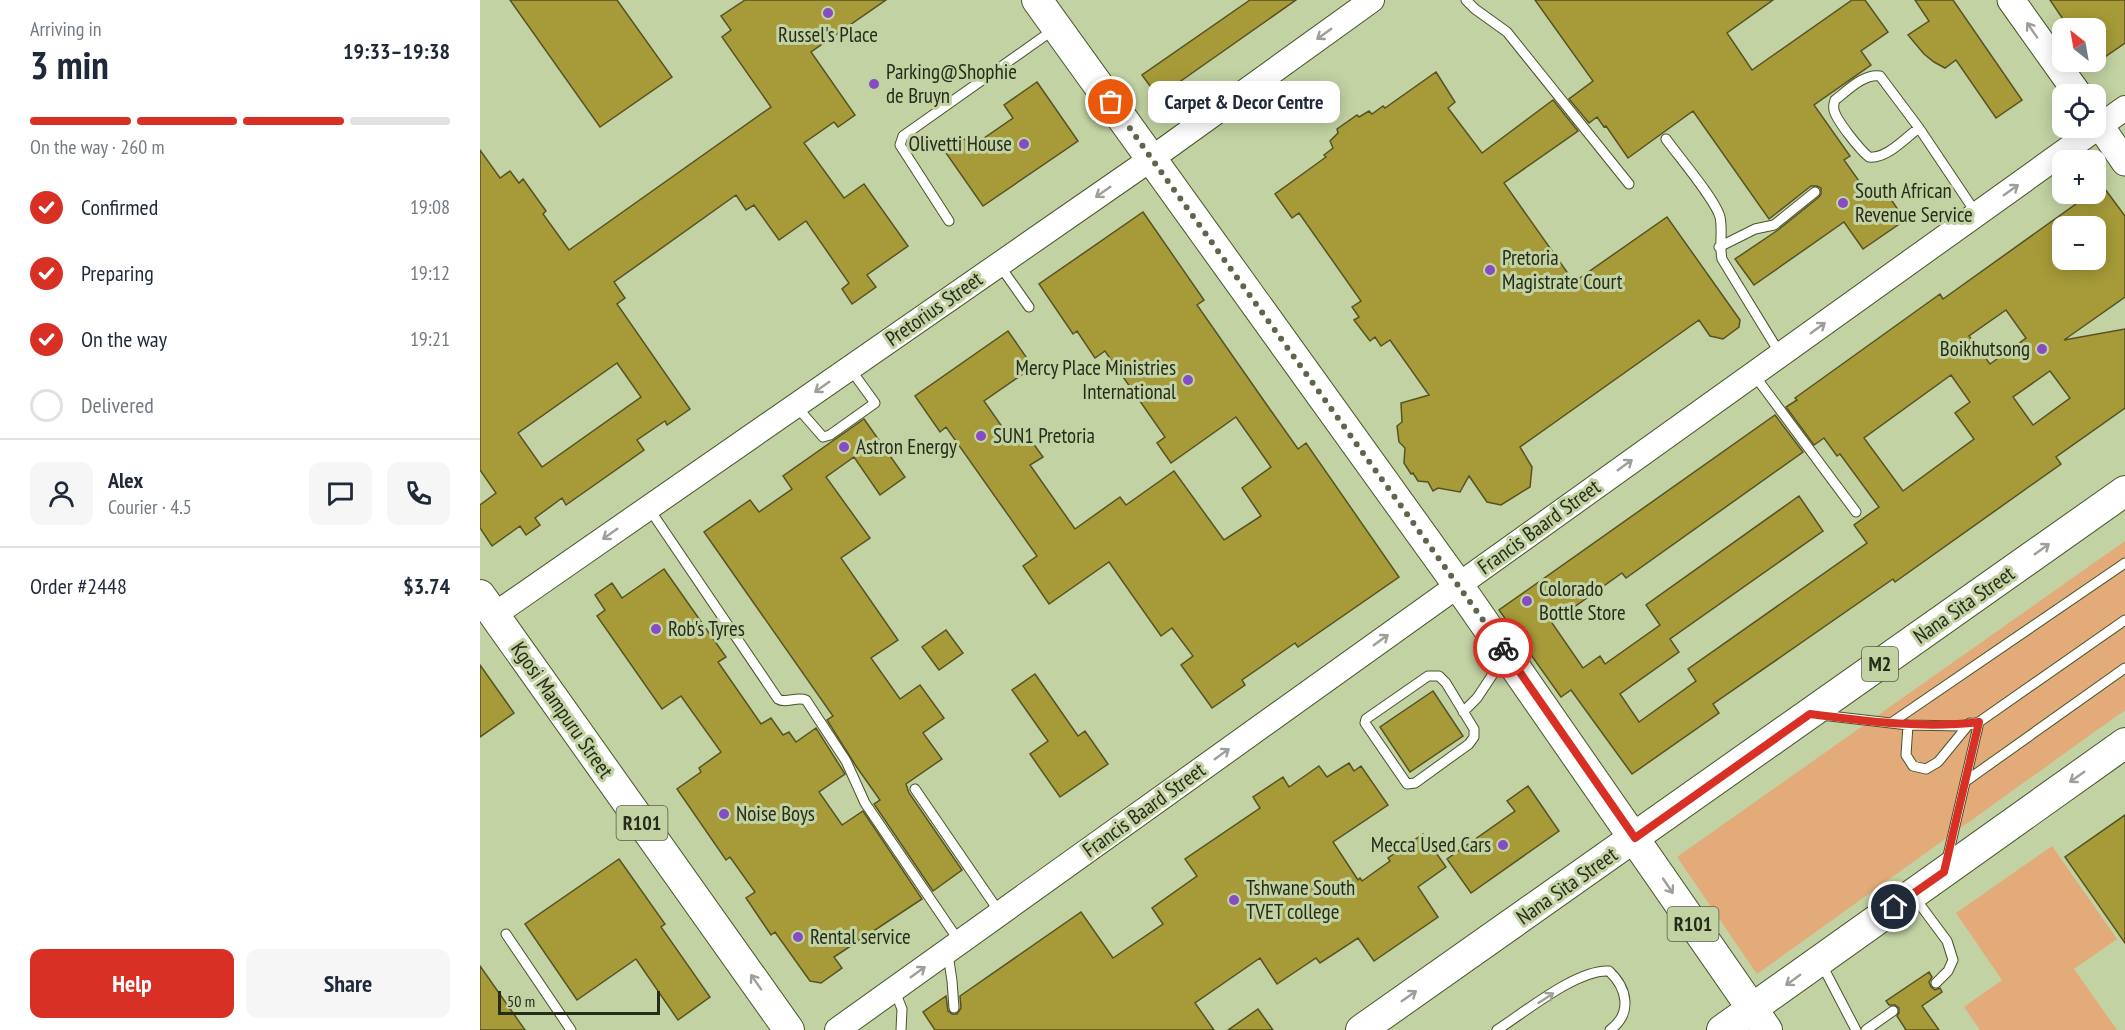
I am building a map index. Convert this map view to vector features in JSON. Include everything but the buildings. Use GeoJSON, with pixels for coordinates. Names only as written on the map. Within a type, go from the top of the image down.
{"type":"FeatureCollection","features":[{"type":"Feature","properties":{"kind":"main road","name":"R101"},"geometry":{"type":"LineString","coordinates":[[1037,0],[1507,654],[1759,1020]]}},
{"type":"Feature","properties":{"kind":"main road"},"geometry":{"type":"LineString","coordinates":[[2011,0],[2071,84]]}},
{"type":"Feature","properties":{"kind":"main road"},"geometry":{"type":"LineString","coordinates":[[2106,135],[2125,162]]}},
{"type":"Feature","properties":{"kind":"main road","name":"Nana Sita Street"},"geometry":{"type":"LineString","coordinates":[[1361,1030],[2125,491]]}},
{"type":"Feature","properties":{"kind":"main road","name":"Kgosi Mampuru Street"},"geometry":{"type":"LineString","coordinates":[[487,605],[789,1030]]}},
{"type":"Feature","properties":{"kind":"main road"},"geometry":{"type":"LineString","coordinates":[[1722,1030],[1759,1020],[1820,960],[2125,743]]}},
{"type":"Feature","properties":{"kind":"street","name":"Pretorius Street"},"geometry":{"type":"LineString","coordinates":[[487,605],[648,508],[1151,159],[1372,0]]}},
{"type":"Feature","properties":{"kind":"street","name":"Francis Baard Street"},"geometry":{"type":"LineString","coordinates":[[2106,119],[2125,108]]}},
{"type":"Feature","properties":{"kind":"street","name":"Francis Baard Street"},"geometry":{"type":"LineString","coordinates":[[837,1030],[1977,214],[2078,138]]}},
{"type":"Feature","properties":{"kind":"lane"},"geometry":{"type":"LineString","coordinates":[[1466,0],[1507,32],[1629,184]]}},
{"type":"Feature","properties":{"kind":"lane"},"geometry":{"type":"LineString","coordinates":[[949,221],[900,144],[903,136],[1057,27]]}},
{"type":"Feature","properties":{"kind":"lane"},"geometry":{"type":"LineString","coordinates":[[1919,128],[1884,154],[1876,158],[1869,157],[1834,112],[1833,106],[1835,100],[1867,77],[1880,76],[1919,128],[1977,214]]}},
{"type":"Feature","properties":{"kind":"lane"},"geometry":{"type":"LineString","coordinates":[[1666,140],[1713,203],[1721,228],[1719,248],[1722,260],[1781,354]]}},
{"type":"Feature","properties":{"kind":"lane"},"geometry":{"type":"LineString","coordinates":[[1719,248],[1755,229],[1774,225],[1815,192]]}},
{"type":"Feature","properties":{"kind":"lane"},"geometry":{"type":"LineString","coordinates":[[999,264],[1029,307]]}},
{"type":"Feature","properties":{"kind":"lane"},"geometry":{"type":"LineString","coordinates":[[796,405],[823,437],[830,435],[875,403],[849,368]]}},
{"type":"Feature","properties":{"kind":"lane"},"geometry":{"type":"LineString","coordinates":[[1754,374],[1856,512]]}},
{"type":"Feature","properties":{"kind":"lane"},"geometry":{"type":"LineString","coordinates":[[648,508],[778,699],[782,701],[802,698],[806,700],[846,761],[865,803],[954,946],[952,981],[954,1008]]}},
{"type":"Feature","properties":{"kind":"lane"},"geometry":{"type":"LineString","coordinates":[[1891,723],[2125,563]]}},
{"type":"Feature","properties":{"kind":"lane"},"geometry":{"type":"LineString","coordinates":[[1908,725],[1906,756],[1913,766],[1926,769],[1938,762],[1975,723],[2125,620]]}},
{"type":"Feature","properties":{"kind":"lane"},"geometry":{"type":"LineString","coordinates":[[1463,712],[1477,698],[1507,654]]}},
{"type":"Feature","properties":{"kind":"lane"},"geometry":{"type":"LineString","coordinates":[[1966,781],[2125,668]]}},
{"type":"Feature","properties":{"kind":"lane"},"geometry":{"type":"LineString","coordinates":[[1428,676],[1438,676],[1446,683],[1463,712],[1474,729],[1474,737],[1469,744],[1415,783],[1407,784],[1368,731],[1365,723],[1366,719],[1428,676]]}},
{"type":"Feature","properties":{"kind":"lane"},"geometry":{"type":"LineString","coordinates":[[1810,714],[1908,725],[1948,726],[1975,723]]}},
{"type":"Feature","properties":{"kind":"lane"},"geometry":{"type":"LineString","coordinates":[[1944,872],[1966,781],[1975,723]]}},
{"type":"Feature","properties":{"kind":"lane"},"geometry":{"type":"LineString","coordinates":[[915,789],[1000,914]]}},
{"type":"Feature","properties":{"kind":"lane"},"geometry":{"type":"LineString","coordinates":[[1913,894],[1947,941],[1953,960],[1948,971],[1936,983]]}},
{"type":"Feature","properties":{"kind":"lane"},"geometry":{"type":"LineString","coordinates":[[506,934],[571,1030]]}},
{"type":"Feature","properties":{"kind":"lane"},"geometry":{"type":"LineString","coordinates":[[1820,960],[1856,1030]]}},
{"type":"Feature","properties":{"kind":"lane"},"geometry":{"type":"LineString","coordinates":[[1497,1030],[1577,978],[1597,970],[1609,971],[1618,980],[1625,994],[1624,1010],[1616,1025],[1610,1030]]}},
{"type":"Feature","properties":{"kind":"lane"},"geometry":{"type":"LineString","coordinates":[[894,989],[902,1009],[901,1030]]}},
{"type":"Feature","properties":{"kind":"lane"},"geometry":{"type":"LineString","coordinates":[[1866,1030],[1893,1011]]}},
{"type":"Feature","properties":{"kind":"shaded area"},"geometry":{"type":"Polygon","coordinates":[[[2125,541],[2125,710],[1757,974],[1677,857],[2125,541]]]}},
{"type":"Feature","properties":{"kind":"shaded area"},"geometry":{"type":"Polygon","coordinates":[[[2052,846],[2117,939],[2074,969],[2117,1030],[1980,1030],[1964,1007],[2002,980],[1956,913],[2052,846]]]}},
{"type":"Feature","properties":{"kind":"way so far"},"geometry":{"type":"LineString","coordinates":[[1111,102],[1503,648]]}},
{"type":"Feature","properties":{"kind":"place","name":"Russel's Place"},"geometry":{"type":"Point","coordinates":[828,13]}},
{"type":"Feature","properties":{"kind":"place","name":"Parking@Shophie de Bruyn"},"geometry":{"type":"Point","coordinates":[874,84]}},
{"type":"Feature","properties":{"kind":"place","name":"Carpet & Decor Centre"},"geometry":{"type":"Point","coordinates":[1111,102]}},
{"type":"Feature","properties":{"kind":"place","name":"Olivetti House"},"geometry":{"type":"Point","coordinates":[1024,144]}},
{"type":"Feature","properties":{"kind":"place","name":"South African Revenue Service"},"geometry":{"type":"Point","coordinates":[1843,203]}},
{"type":"Feature","properties":{"kind":"place","name":"Pretoria Magistrate Court"},"geometry":{"type":"Point","coordinates":[1490,270]}},
{"type":"Feature","properties":{"kind":"place","name":"Boikhutsong"},"geometry":{"type":"Point","coordinates":[2042,349]}},
{"type":"Feature","properties":{"kind":"place","name":"Mercy Place Ministries International"},"geometry":{"type":"Point","coordinates":[1188,380]}},
{"type":"Feature","properties":{"kind":"place","name":"SUN1 Pretoria"},"geometry":{"type":"Point","coordinates":[981,436]}},
{"type":"Feature","properties":{"kind":"place","name":"Astron Energy"},"geometry":{"type":"Point","coordinates":[844,447]}},
{"type":"Feature","properties":{"kind":"place","name":"Colorado Bottle Store"},"geometry":{"type":"Point","coordinates":[1527,601]}},
{"type":"Feature","properties":{"kind":"place","name":"Rob's Tyres"},"geometry":{"type":"Point","coordinates":[656,629]}},
{"type":"Feature","properties":{"kind":"place","name":"Noise Boys"},"geometry":{"type":"Point","coordinates":[724,814]}},
{"type":"Feature","properties":{"kind":"place","name":"Mecca Used Cars"},"geometry":{"type":"Point","coordinates":[1503,845]}},
{"type":"Feature","properties":{"kind":"place","name":"Tshwane South TVET college"},"geometry":{"type":"Point","coordinates":[1234,900]}},
{"type":"Feature","properties":{"kind":"place","name":"Rental service"},"geometry":{"type":"Point","coordinates":[798,937]}},
{"type":"Feature","properties":{"kind":"route"},"geometry":{"type":"LineString","coordinates":[[1503,648],[1635,838],[1810,714],[1908,725],[1960,726],[1979,722],[1944,872],[1894,907]]}}]}
